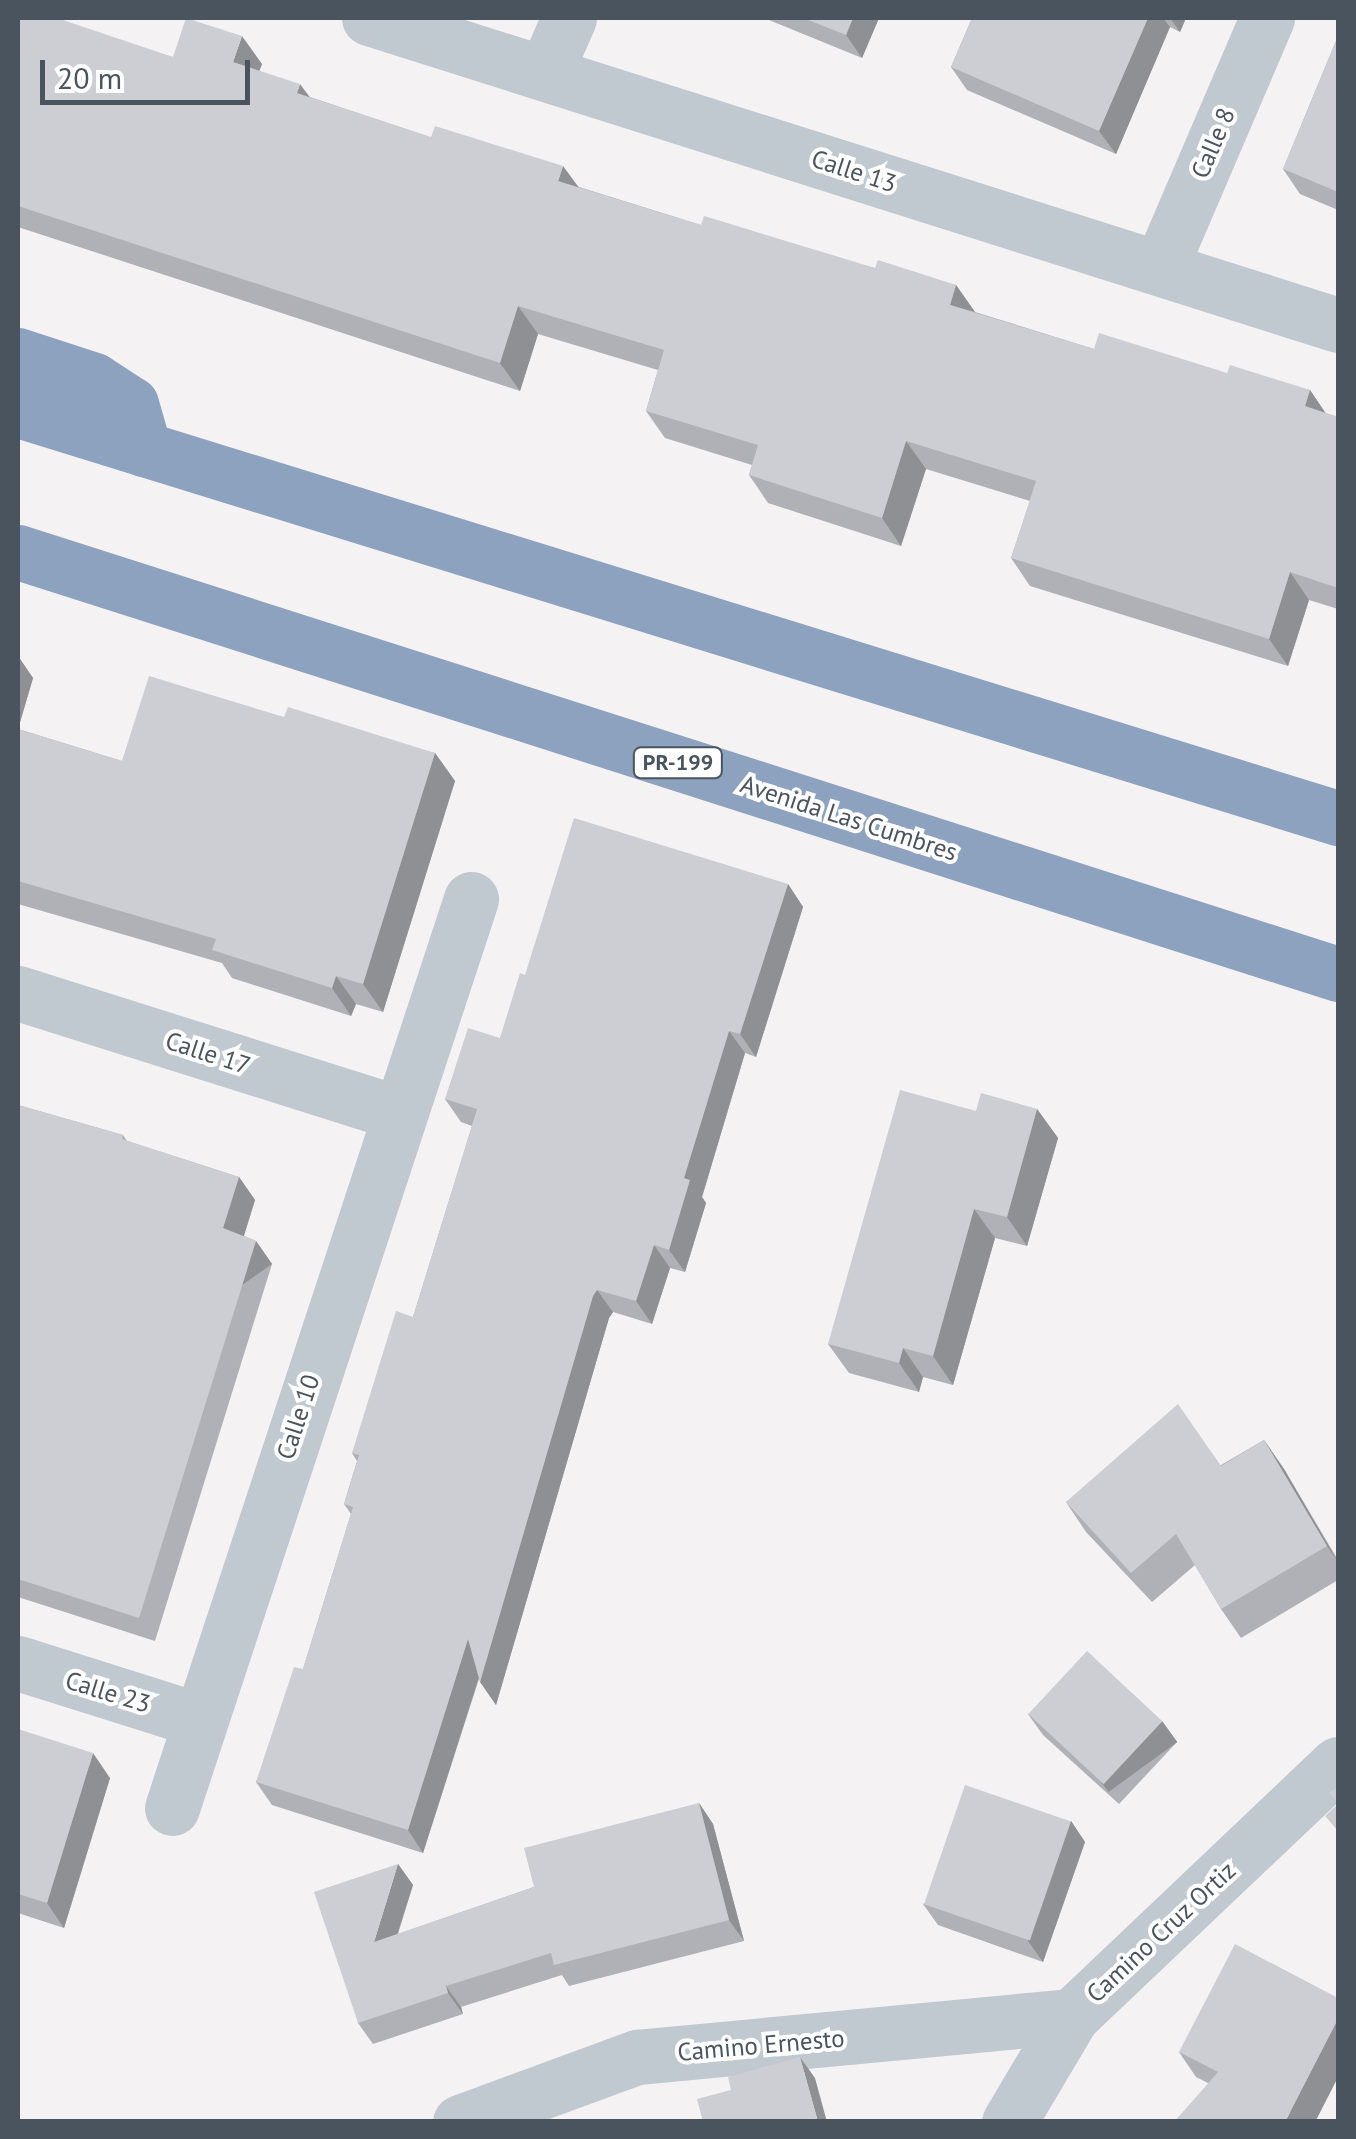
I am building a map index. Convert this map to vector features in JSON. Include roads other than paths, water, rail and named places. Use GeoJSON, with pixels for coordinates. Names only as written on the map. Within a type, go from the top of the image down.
{"type":"FeatureCollection","features":[{"type":"Feature","properties":{"kind":"highway"},"geometry":{"type":"LineString","coordinates":[[18,356],[94,380],[131,404],[144,449]]}},
{"type":"Feature","properties":{"kind":"highway"},"geometry":{"type":"LineString","coordinates":[[18,410],[1338,818]]}},
{"type":"Feature","properties":{"kind":"highway","name":"Avenida Las Cumbres"},"geometry":{"type":"LineString","coordinates":[[18,552],[1338,974]]}},
{"type":"Feature","properties":{"kind":"street","name":"Calle 13"},"geometry":{"type":"LineString","coordinates":[[369,18],[1338,325]]}},
{"type":"Feature","properties":{"kind":"street"},"geometry":{"type":"LineString","coordinates":[[545,73],[569,18]]}},
{"type":"Feature","properties":{"kind":"street","name":"Calle 8"},"geometry":{"type":"LineString","coordinates":[[1160,268],[1267,18]]}},
{"type":"Feature","properties":{"kind":"street","name":"Calle 10"},"geometry":{"type":"LineString","coordinates":[[172,1808],[471,899]]}},
{"type":"Feature","properties":{"kind":"street","name":"Calle 17"},"geometry":{"type":"LineString","coordinates":[[18,993],[398,1113]]}},
{"type":"Feature","properties":{"kind":"street","name":"Calle 23"},"geometry":{"type":"LineString","coordinates":[[18,1664],[199,1720]]}},
{"type":"Feature","properties":{"kind":"street","name":"Camino Cruz Ortiz"},"geometry":{"type":"LineString","coordinates":[[1009,2122],[1072,2016],[1338,1764]]}},
{"type":"Feature","properties":{"kind":"street","name":"Camino Ernesto"},"geometry":{"type":"LineString","coordinates":[[460,2122],[637,2057],[1072,2016]]}}]}
